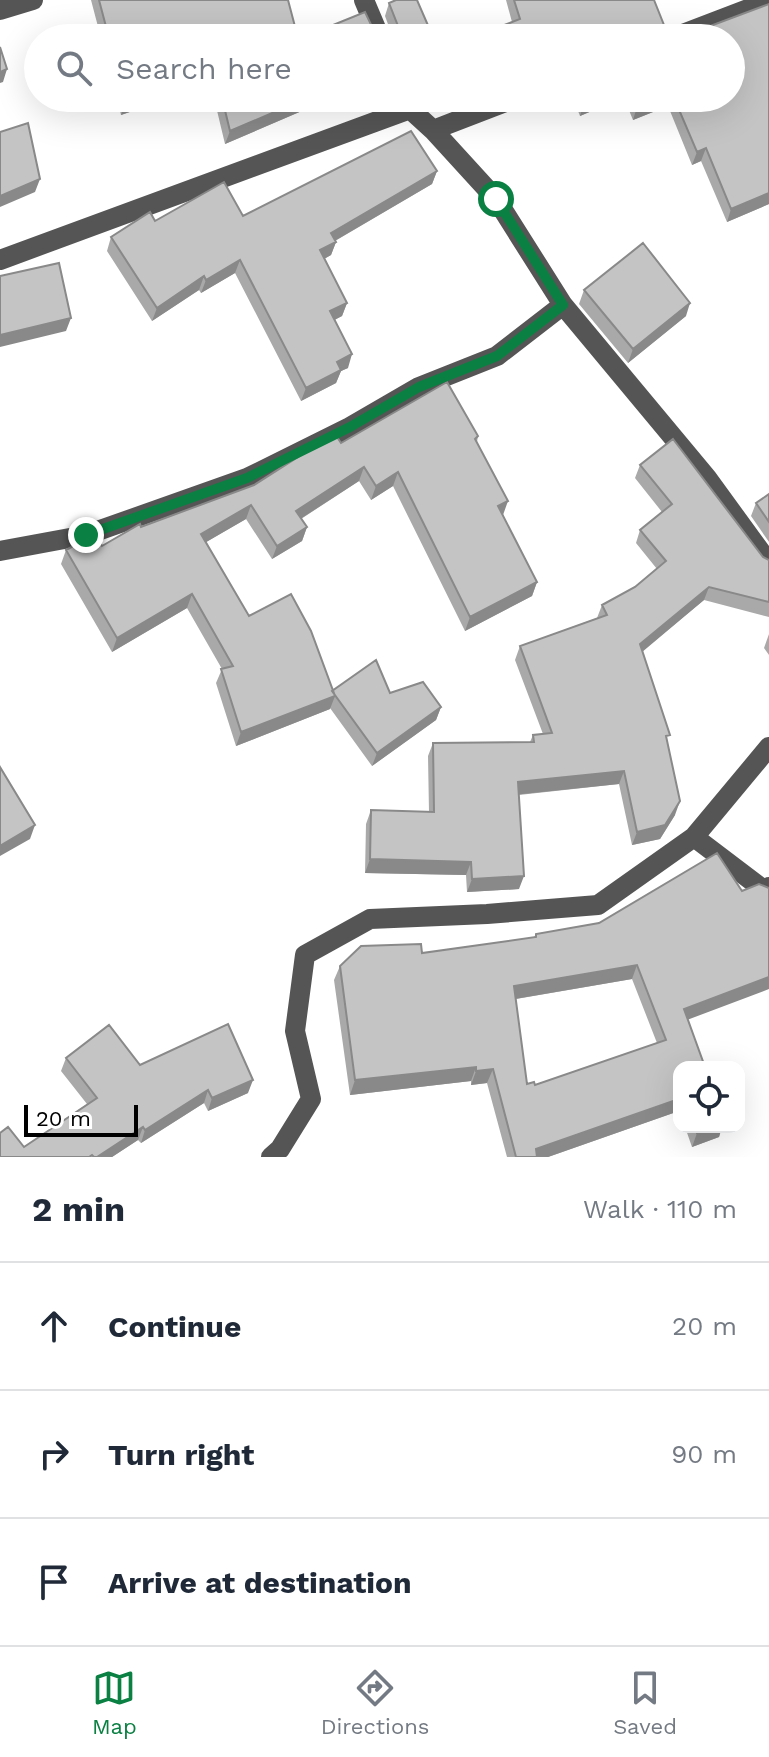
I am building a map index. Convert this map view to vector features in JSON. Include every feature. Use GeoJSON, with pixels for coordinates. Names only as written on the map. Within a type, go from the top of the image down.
{"type":"FeatureCollection","features":[{"type":"Feature","properties":{"kind":"street"},"geometry":{"type":"LineString","coordinates":[[0,10],[33,0]]}},
{"type":"Feature","properties":{"kind":"street"},"geometry":{"type":"LineString","coordinates":[[364,0],[374,24]]}},
{"type":"Feature","properties":{"kind":"street"},"geometry":{"type":"LineString","coordinates":[[709,24],[769,1]]}},
{"type":"Feature","properties":{"kind":"street"},"geometry":{"type":"LineString","coordinates":[[0,260],[386,112]]}},
{"type":"Feature","properties":{"kind":"street"},"geometry":{"type":"LineString","coordinates":[[415,112],[496,199],[563,305],[707,478],[769,563]]}},
{"type":"Feature","properties":{"kind":"street"},"geometry":{"type":"LineString","coordinates":[[433,130],[480,112]]}},
{"type":"Feature","properties":{"kind":"street"},"geometry":{"type":"LineString","coordinates":[[0,551],[86,535],[247,478],[350,427],[419,387],[497,356],[563,305]]}},
{"type":"Feature","properties":{"kind":"street"},"geometry":{"type":"LineString","coordinates":[[271,1157],[280,1149],[311,1099],[295,1031],[305,955],[370,919],[598,905],[694,837],[769,747]]}},
{"type":"Feature","properties":{"kind":"street"},"geometry":{"type":"LineString","coordinates":[[694,837],[764,890],[769,887]]}},
{"type":"Feature","properties":{"kind":"building"},"geometry":{"type":"Polygon","coordinates":[[[99,0],[288,0],[294,24],[105,24],[99,0]]]}},
{"type":"Feature","properties":{"kind":"building"},"geometry":{"type":"Polygon","coordinates":[[[417,0],[427,24],[397,24],[389,3],[417,0]]]}},
{"type":"Feature","properties":{"kind":"building"},"geometry":{"type":"Polygon","coordinates":[[[514,0],[654,0],[664,24],[507,24],[520,19],[514,0]]]}},
{"type":"Feature","properties":{"kind":"building"},"geometry":{"type":"Polygon","coordinates":[[[769,4],[769,193],[731,209],[706,148],[697,152],[680,112],[745,112],[745,24],[716,24],[769,4]]]}},
{"type":"Feature","properties":{"kind":"building"},"geometry":{"type":"Polygon","coordinates":[[[365,12],[371,24],[335,24],[365,12]]]}},
{"type":"Feature","properties":{"kind":"building"},"geometry":{"type":"Polygon","coordinates":[[[0,47],[7,69],[0,72],[0,47]]]}},
{"type":"Feature","properties":{"kind":"building"},"geometry":{"type":"Polygon","coordinates":[[[225,112],[274,112],[230,131],[225,112]]]}},
{"type":"Feature","properties":{"kind":"building"},"geometry":{"type":"Polygon","coordinates":[[[28,123],[40,179],[0,196],[0,132],[28,123]]]}},
{"type":"Feature","properties":{"kind":"building"},"geometry":{"type":"Polygon","coordinates":[[[411,131],[437,171],[331,233],[336,242],[320,250],[347,303],[330,311],[352,354],[337,362],[341,370],[306,388],[240,260],[206,280],[204,276],[157,308],[111,237],[150,212],[155,221],[224,182],[243,216],[411,131]]]}},
{"type":"Feature","properties":{"kind":"building"},"geometry":{"type":"Polygon","coordinates":[[[643,243],[690,303],[633,349],[584,290],[643,243]]]}},
{"type":"Feature","properties":{"kind":"building"},"geometry":{"type":"Polygon","coordinates":[[[59,263],[71,318],[0,335],[0,276],[59,263]]]}},
{"type":"Feature","properties":{"kind":"building"},"geometry":{"type":"Polygon","coordinates":[[[447,382],[478,436],[475,439],[508,501],[498,506],[537,582],[470,617],[398,472],[376,486],[364,467],[296,511],[307,527],[277,546],[251,505],[201,534],[249,616],[291,594],[311,631],[335,696],[241,732],[221,669],[233,666],[192,594],[117,638],[66,550],[95,534],[102,546],[140,524],[141,527],[254,485],[306,452],[337,437],[341,443],[447,382]]]}},
{"type":"Feature","properties":{"kind":"building"},"geometry":{"type":"Polygon","coordinates":[[[673,439],[763,557],[769,560],[769,602],[709,587],[640,644],[670,735],[666,736],[680,801],[665,825],[637,832],[624,771],[518,782],[524,876],[472,879],[471,862],[370,859],[371,810],[434,812],[433,743],[534,742],[533,735],[552,733],[520,646],[607,615],[602,605],[635,587],[666,561],[640,530],[672,504],[640,465],[673,439]]]}},
{"type":"Feature","properties":{"kind":"building"},"geometry":{"type":"Polygon","coordinates":[[[769,494],[769,522],[756,503],[769,494]]]}},
{"type":"Feature","properties":{"kind":"building"},"geometry":{"type":"Polygon","coordinates":[[[376,660],[390,693],[423,682],[441,707],[377,753],[332,691],[376,660]]]}},
{"type":"Feature","properties":{"kind":"building"},"geometry":{"type":"Polygon","coordinates":[[[0,767],[35,825],[0,846],[0,767]]]}},
{"type":"Feature","properties":{"kind":"building"},"geometry":{"type":"Polygon","coordinates":[[[717,853],[742,891],[759,884],[769,888],[769,977],[684,1009],[703,1061],[673,1061],[673,1101],[536,1149],[537,1157],[516,1157],[493,1069],[476,1071],[476,1067],[355,1080],[340,966],[361,946],[421,944],[422,953],[536,937],[536,934],[599,923],[717,853]],[[637,965],[514,986],[527,1084],[534,1082],[535,1085],[666,1040],[637,965]]]}},
{"type":"Feature","properties":{"kind":"building"},"geometry":{"type":"Polygon","coordinates":[[[228,1024],[253,1080],[212,1098],[208,1090],[97,1157],[0,1157],[0,1133],[8,1127],[24,1147],[97,1098],[66,1058],[109,1025],[140,1065],[228,1024]]]}},
{"type":"Feature","properties":{"kind":"route"},"geometry":{"type":"LineString","coordinates":[[86,535],[247,478],[350,427],[419,387],[497,356],[563,305],[496,199]]}}]}
